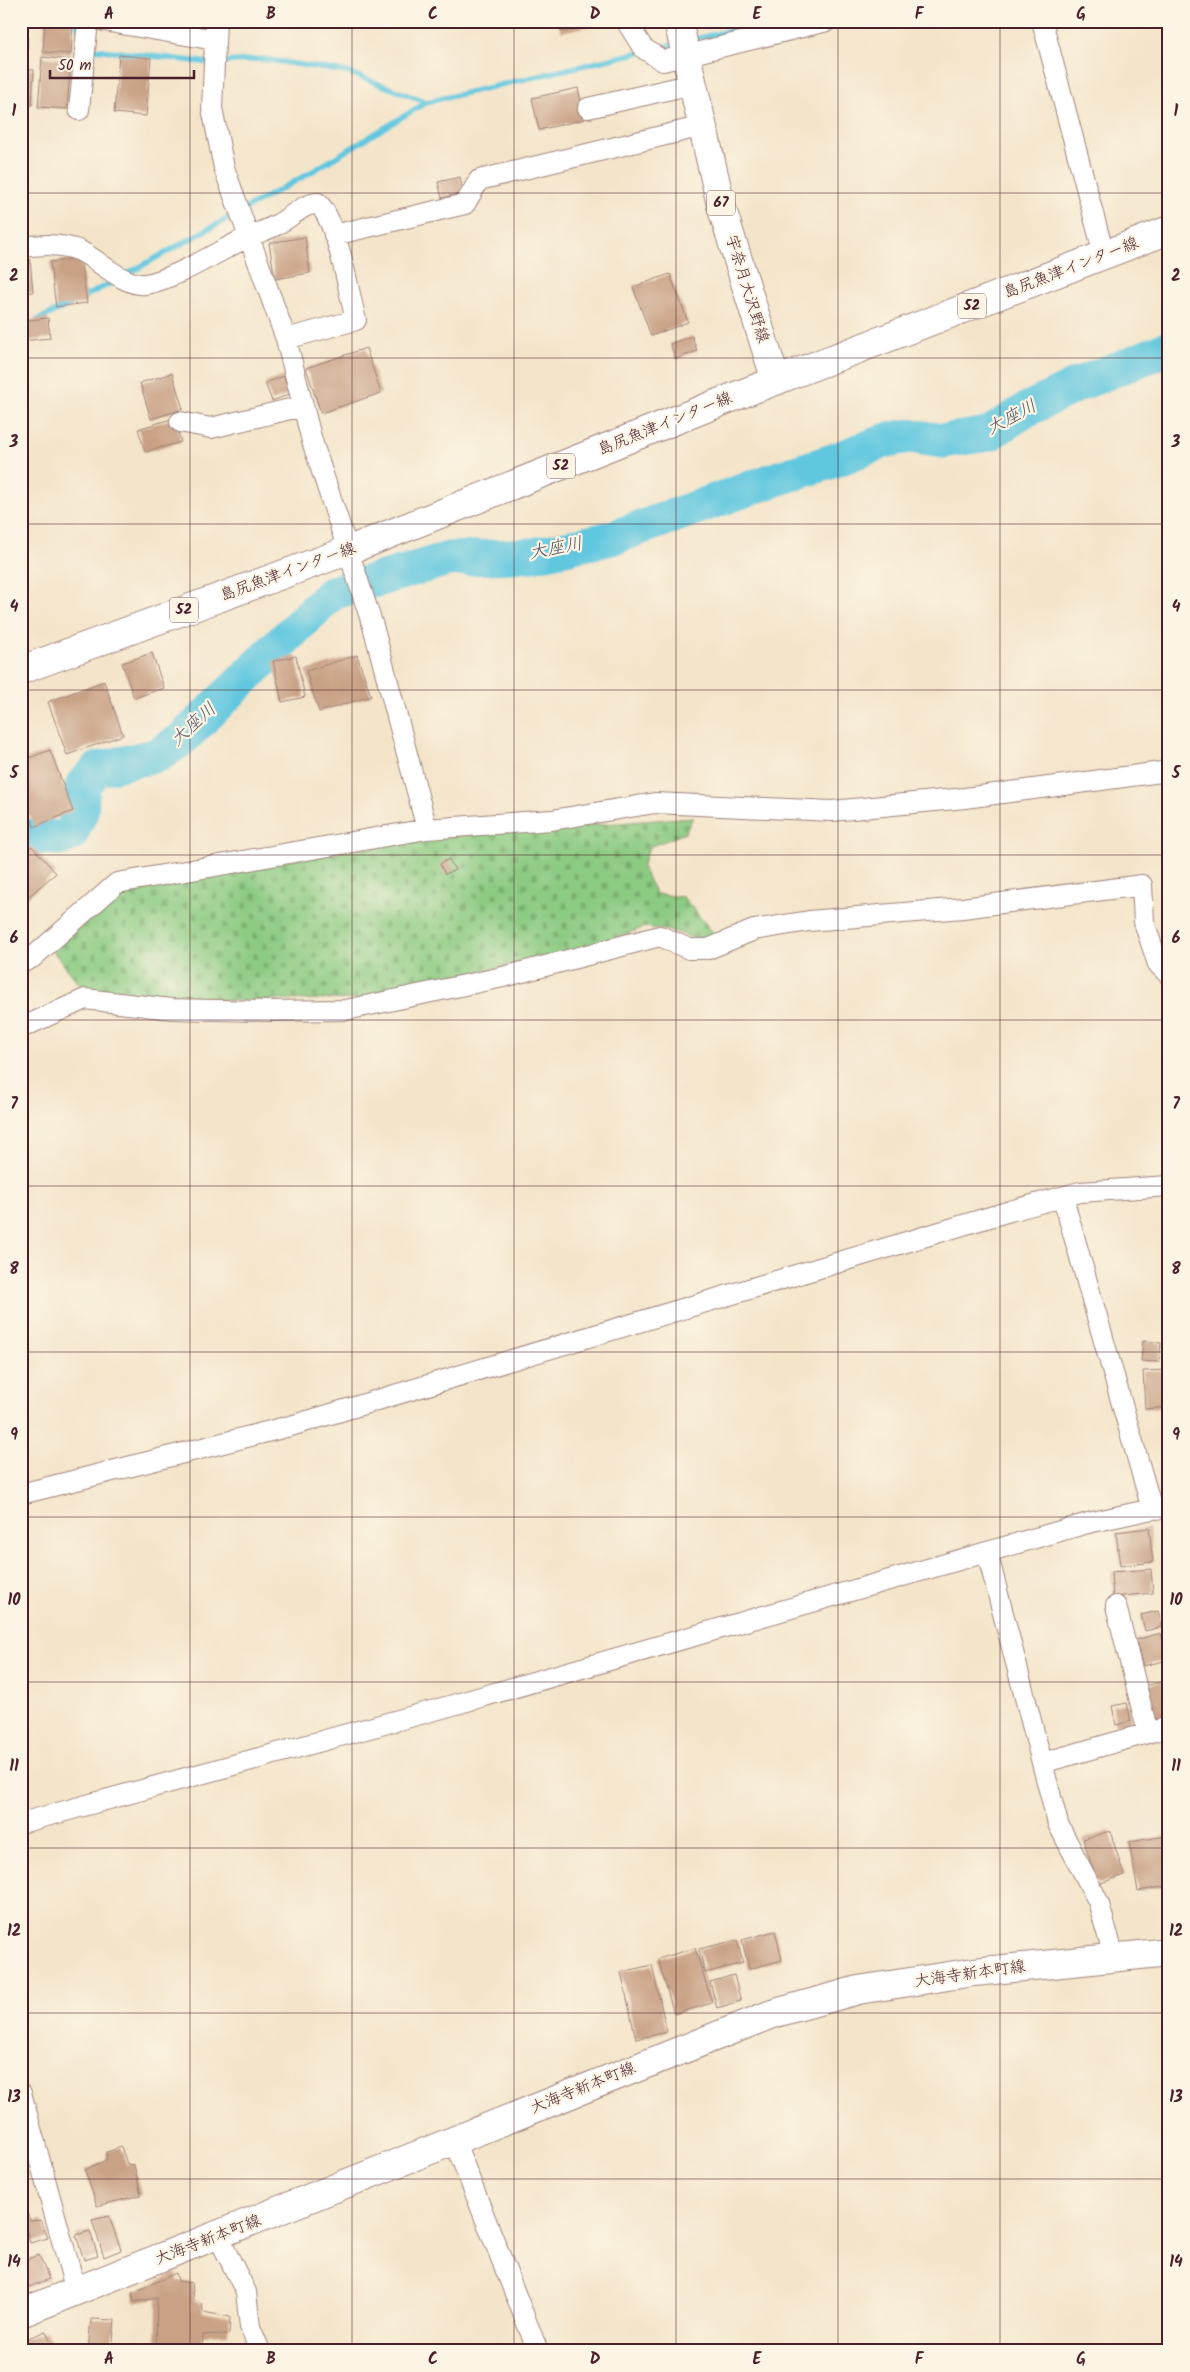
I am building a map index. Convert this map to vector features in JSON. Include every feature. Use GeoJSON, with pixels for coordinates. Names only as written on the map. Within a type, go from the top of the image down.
{"type":"FeatureCollection","features":[{"type":"Feature","properties":{"kind":"main road","name":"宇奈月大沢野線"},"geometry":{"type":"LineString","coordinates":[[678,21],[722,209],[776,381]]}},
{"type":"Feature","properties":{"kind":"main road","name":"島尻魚津インター線"},"geometry":{"type":"LineString","coordinates":[[21,670],[347,551],[776,381],[1169,230]]}},
{"type":"Feature","properties":{"kind":"main road","name":"大海寺新本町線"},"geometry":{"type":"LineString","coordinates":[[21,2313],[772,2014],[858,1990],[974,1972],[1169,1952]]}},
{"type":"Feature","properties":{"kind":"street"},"geometry":{"type":"LineString","coordinates":[[79,110],[88,21]]}},
{"type":"Feature","properties":{"kind":"street"},"geometry":{"type":"LineString","coordinates":[[104,21],[216,30],[212,108],[224,168],[286,340],[312,441],[373,626],[427,829]]}},
{"type":"Feature","properties":{"kind":"street"},"geometry":{"type":"LineString","coordinates":[[626,21],[643,48],[663,61],[826,21]]}},
{"type":"Feature","properties":{"kind":"street"},"geometry":{"type":"LineString","coordinates":[[1042,21],[1104,255]]}},
{"type":"Feature","properties":{"kind":"street"},"geometry":{"type":"LineString","coordinates":[[588,108],[693,84]]}},
{"type":"Feature","properties":{"kind":"street"},"geometry":{"type":"LineString","coordinates":[[334,235],[465,204],[479,180],[703,126]]}},
{"type":"Feature","properties":{"kind":"street"},"geometry":{"type":"LineString","coordinates":[[21,247],[51,244],[66,246],[80,251],[127,280],[143,285],[159,281],[249,236],[278,224],[308,204],[318,203],[325,210],[334,235],[356,320],[286,340]]}},
{"type":"Feature","properties":{"kind":"street"},"geometry":{"type":"LineString","coordinates":[[180,422],[211,428],[303,406]]}},
{"type":"Feature","properties":{"kind":"street"},"geometry":{"type":"LineString","coordinates":[[21,963],[32,958],[117,882],[427,829],[552,820],[655,803],[832,811],[964,798],[1169,771]]}},
{"type":"Feature","properties":{"kind":"street"},"geometry":{"type":"LineString","coordinates":[[21,1028],[85,999],[171,1009],[346,1010],[503,977],[660,936],[689,949],[708,949],[754,930],[809,921],[963,908],[1142,885],[1144,922],[1158,964],[1169,975]]}},
{"type":"Feature","properties":{"kind":"street"},"geometry":{"type":"LineString","coordinates":[[21,1494],[294,1424],[769,1281],[918,1240],[1010,1211],[1080,1192],[1169,1186]]}},
{"type":"Feature","properties":{"kind":"street"},"geometry":{"type":"LineString","coordinates":[[21,1823],[446,1707],[1088,1523],[1160,1509],[1063,1198]]}},
{"type":"Feature","properties":{"kind":"street"},"geometry":{"type":"LineString","coordinates":[[987,1552],[1058,1824],[1098,1901],[1114,1957]]}},
{"type":"Feature","properties":{"kind":"street"},"geometry":{"type":"LineString","coordinates":[[1116,1606],[1148,1733]]}},
{"type":"Feature","properties":{"kind":"street"},"geometry":{"type":"LineString","coordinates":[[1042,1763],[1169,1727]]}},
{"type":"Feature","properties":{"kind":"street"},"geometry":{"type":"LineString","coordinates":[[21,2093],[76,2291]]}},
{"type":"Feature","properties":{"kind":"street"},"geometry":{"type":"LineString","coordinates":[[454,2140],[538,2351]]}},
{"type":"Feature","properties":{"kind":"street"},"geometry":{"type":"LineString","coordinates":[[218,2236],[246,2292],[250,2327],[260,2351]]}},
{"type":"Feature","properties":{"kind":"green space"},"geometry":{"type":"Polygon","coordinates":[[[693,817],[685,833],[649,847],[642,867],[656,894],[683,897],[715,935],[696,939],[677,932],[645,927],[591,947],[357,999],[173,1000],[84,990],[53,951],[123,887],[431,838],[693,817]]]}},
{"type":"Feature","properties":{"kind":"building"},"geometry":{"type":"Polygon","coordinates":[[[21,21],[28,21],[27,62],[21,62],[21,21]]]}},
{"type":"Feature","properties":{"kind":"building"},"geometry":{"type":"Polygon","coordinates":[[[45,21],[73,21],[71,54],[43,52],[45,21]]]}},
{"type":"Feature","properties":{"kind":"building"},"geometry":{"type":"Polygon","coordinates":[[[558,21],[608,21],[608,22],[561,32],[558,21]]]}},
{"type":"Feature","properties":{"kind":"building"},"geometry":{"type":"Polygon","coordinates":[[[119,55],[151,58],[146,116],[114,113],[119,55]]]}},
{"type":"Feature","properties":{"kind":"building"},"geometry":{"type":"Polygon","coordinates":[[[42,57],[71,60],[67,109],[38,107],[42,57]]]}},
{"type":"Feature","properties":{"kind":"building"},"geometry":{"type":"Polygon","coordinates":[[[21,69],[34,70],[32,105],[21,105],[21,69]]]}},
{"type":"Feature","properties":{"kind":"building"},"geometry":{"type":"Polygon","coordinates":[[[578,88],[585,119],[539,130],[532,98],[578,88]]]}},
{"type":"Feature","properties":{"kind":"building"},"geometry":{"type":"Polygon","coordinates":[[[460,177],[463,193],[442,198],[438,182],[460,177]]]}},
{"type":"Feature","properties":{"kind":"building"},"geometry":{"type":"Polygon","coordinates":[[[305,237],[310,273],[275,279],[269,243],[305,237]]]}},
{"type":"Feature","properties":{"kind":"building"},"geometry":{"type":"Polygon","coordinates":[[[80,258],[87,303],[56,307],[50,262],[80,258]]]}},
{"type":"Feature","properties":{"kind":"building"},"geometry":{"type":"Polygon","coordinates":[[[30,259],[33,292],[21,293],[21,260],[30,259]]]}},
{"type":"Feature","properties":{"kind":"building"},"geometry":{"type":"Polygon","coordinates":[[[670,274],[688,322],[651,336],[633,287],[670,274]]]}},
{"type":"Feature","properties":{"kind":"building"},"geometry":{"type":"Polygon","coordinates":[[[48,318],[50,338],[21,341],[21,321],[48,318]]]}},
{"type":"Feature","properties":{"kind":"building"},"geometry":{"type":"Polygon","coordinates":[[[692,336],[697,351],[676,359],[670,344],[692,336]]]}},
{"type":"Feature","properties":{"kind":"building"},"geometry":{"type":"Polygon","coordinates":[[[366,348],[381,393],[321,413],[306,368],[366,348]]]}},
{"type":"Feature","properties":{"kind":"building"},"geometry":{"type":"Polygon","coordinates":[[[172,373],[183,409],[151,419],[140,383],[172,373]]]}},
{"type":"Feature","properties":{"kind":"building"},"geometry":{"type":"Polygon","coordinates":[[[284,376],[290,394],[272,401],[265,383],[284,376]]]}},
{"type":"Feature","properties":{"kind":"building"},"geometry":{"type":"Polygon","coordinates":[[[174,418],[181,442],[145,452],[138,429],[174,418]]]}},
{"type":"Feature","properties":{"kind":"building"},"geometry":{"type":"Polygon","coordinates":[[[152,653],[164,688],[134,698],[122,663],[152,653]]]}},
{"type":"Feature","properties":{"kind":"building"},"geometry":{"type":"Polygon","coordinates":[[[357,655],[371,696],[319,712],[306,671],[357,655]]]}},
{"type":"Feature","properties":{"kind":"building"},"geometry":{"type":"Polygon","coordinates":[[[296,656],[305,697],[282,702],[273,661],[296,656]]]}},
{"type":"Feature","properties":{"kind":"building"},"geometry":{"type":"Polygon","coordinates":[[[104,681],[123,735],[67,755],[48,702],[104,681]]]}},
{"type":"Feature","properties":{"kind":"building"},"geometry":{"type":"Polygon","coordinates":[[[50,750],[73,811],[34,827],[30,815],[21,818],[21,761],[50,750]]]}},
{"type":"Feature","properties":{"kind":"building"},"geometry":{"type":"Polygon","coordinates":[[[32,846],[56,873],[21,903],[21,855],[32,846]]]}},
{"type":"Feature","properties":{"kind":"building"},"geometry":{"type":"Polygon","coordinates":[[[449,859],[455,870],[445,874],[440,864],[449,859]]]}},
{"type":"Feature","properties":{"kind":"building"},"geometry":{"type":"Polygon","coordinates":[[[1143,1341],[1161,1343],[1159,1362],[1141,1361],[1143,1341]]]}},
{"type":"Feature","properties":{"kind":"building"},"geometry":{"type":"Polygon","coordinates":[[[1169,1370],[1169,1407],[1145,1409],[1143,1371],[1169,1370]]]}},
{"type":"Feature","properties":{"kind":"building"},"geometry":{"type":"Polygon","coordinates":[[[1149,1528],[1153,1562],[1120,1566],[1116,1532],[1149,1528]]]}},
{"type":"Feature","properties":{"kind":"building"},"geometry":{"type":"Polygon","coordinates":[[[1151,1569],[1153,1593],[1113,1597],[1111,1572],[1151,1569]]]}},
{"type":"Feature","properties":{"kind":"building"},"geometry":{"type":"Polygon","coordinates":[[[1158,1611],[1162,1627],[1145,1631],[1141,1615],[1158,1611]]]}},
{"type":"Feature","properties":{"kind":"building"},"geometry":{"type":"Polygon","coordinates":[[[1161,1633],[1168,1660],[1143,1666],[1136,1640],[1161,1633]]]}},
{"type":"Feature","properties":{"kind":"building"},"geometry":{"type":"Polygon","coordinates":[[[1168,1681],[1169,1721],[1154,1723],[1147,1685],[1168,1681]]]}},
{"type":"Feature","properties":{"kind":"building"},"geometry":{"type":"Polygon","coordinates":[[[1127,1703],[1131,1721],[1116,1725],[1112,1706],[1127,1703]]]}},
{"type":"Feature","properties":{"kind":"building"},"geometry":{"type":"Polygon","coordinates":[[[1110,1831],[1124,1875],[1098,1884],[1083,1839],[1110,1831]]]}},
{"type":"Feature","properties":{"kind":"building"},"geometry":{"type":"Polygon","coordinates":[[[1166,1836],[1169,1851],[1169,1886],[1138,1891],[1129,1842],[1166,1836]]]}},
{"type":"Feature","properties":{"kind":"building"},"geometry":{"type":"Polygon","coordinates":[[[775,1931],[782,1960],[749,1969],[742,1940],[775,1931]]]}},
{"type":"Feature","properties":{"kind":"building"},"geometry":{"type":"Polygon","coordinates":[[[737,1940],[743,1963],[705,1973],[699,1949],[737,1940]]]}},
{"type":"Feature","properties":{"kind":"building"},"geometry":{"type":"Polygon","coordinates":[[[695,1948],[712,2003],[674,2014],[658,1959],[695,1948]]]}},
{"type":"Feature","properties":{"kind":"building"},"geometry":{"type":"Polygon","coordinates":[[[652,1965],[667,2032],[636,2039],[621,1972],[652,1965]]]}},
{"type":"Feature","properties":{"kind":"building"},"geometry":{"type":"Polygon","coordinates":[[[734,1975],[741,2001],[717,2008],[710,1982],[734,1975]]]}},
{"type":"Feature","properties":{"kind":"building"},"geometry":{"type":"Polygon","coordinates":[[[121,2147],[127,2164],[134,2165],[141,2195],[97,2206],[85,2170],[106,2160],[107,2152],[121,2147]]]}},
{"type":"Feature","properties":{"kind":"building"},"geometry":{"type":"Polygon","coordinates":[[[21,2195],[30,2221],[41,2220],[48,2238],[30,2243],[24,2222],[21,2223],[21,2195]]]}},
{"type":"Feature","properties":{"kind":"building"},"geometry":{"type":"Polygon","coordinates":[[[109,2216],[121,2250],[104,2257],[92,2220],[109,2216]]]}},
{"type":"Feature","properties":{"kind":"building"},"geometry":{"type":"Polygon","coordinates":[[[90,2231],[98,2256],[84,2260],[76,2235],[90,2231]]]}},
{"type":"Feature","properties":{"kind":"building"},"geometry":{"type":"Polygon","coordinates":[[[39,2255],[49,2279],[21,2290],[21,2261],[39,2255]]]}},
{"type":"Feature","properties":{"kind":"building"},"geometry":{"type":"Polygon","coordinates":[[[176,2273],[178,2281],[192,2283],[194,2300],[202,2304],[203,2312],[230,2317],[229,2334],[203,2335],[202,2351],[156,2351],[157,2298],[134,2302],[132,2293],[176,2273]]]}},
{"type":"Feature","properties":{"kind":"building"},"geometry":{"type":"Polygon","coordinates":[[[91,2319],[115,2320],[112,2351],[88,2351],[91,2319]]]}},
{"type":"Feature","properties":{"kind":"building"},"geometry":{"type":"Polygon","coordinates":[[[46,2331],[55,2351],[21,2351],[21,2341],[46,2331]]]}},
{"type":"Feature","properties":{"kind":"waterway"},"geometry":{"type":"LineString","coordinates":[[76,21],[80,31]]}},
{"type":"Feature","properties":{"kind":"waterway"},"geometry":{"type":"LineString","coordinates":[[691,40],[772,21]]}},
{"type":"Feature","properties":{"kind":"waterway"},"geometry":{"type":"LineString","coordinates":[[655,49],[677,43]]}},
{"type":"Feature","properties":{"kind":"waterway"},"geometry":{"type":"LineString","coordinates":[[91,44],[95,49],[210,63],[263,59],[347,72],[427,102]]}},
{"type":"Feature","properties":{"kind":"waterway"},"geometry":{"type":"LineString","coordinates":[[127,274],[308,174],[427,102],[641,52]]}},
{"type":"Feature","properties":{"kind":"waterway"},"geometry":{"type":"LineString","coordinates":[[80,299],[117,280]]}},
{"type":"Feature","properties":{"kind":"waterway"},"geometry":{"type":"LineString","coordinates":[[36,321],[72,303]]}},
{"type":"Feature","properties":{"kind":"waterway","name":"大座川"},"geometry":{"type":"LineString","coordinates":[[21,836],[62,838],[71,834],[81,812],[83,784],[98,769],[158,755],[181,740],[332,593],[448,559],[533,555],[612,538],[773,480],[833,461],[887,440],[909,436],[943,441],[989,434],[1026,410],[1079,384],[1169,348]]}}]}
